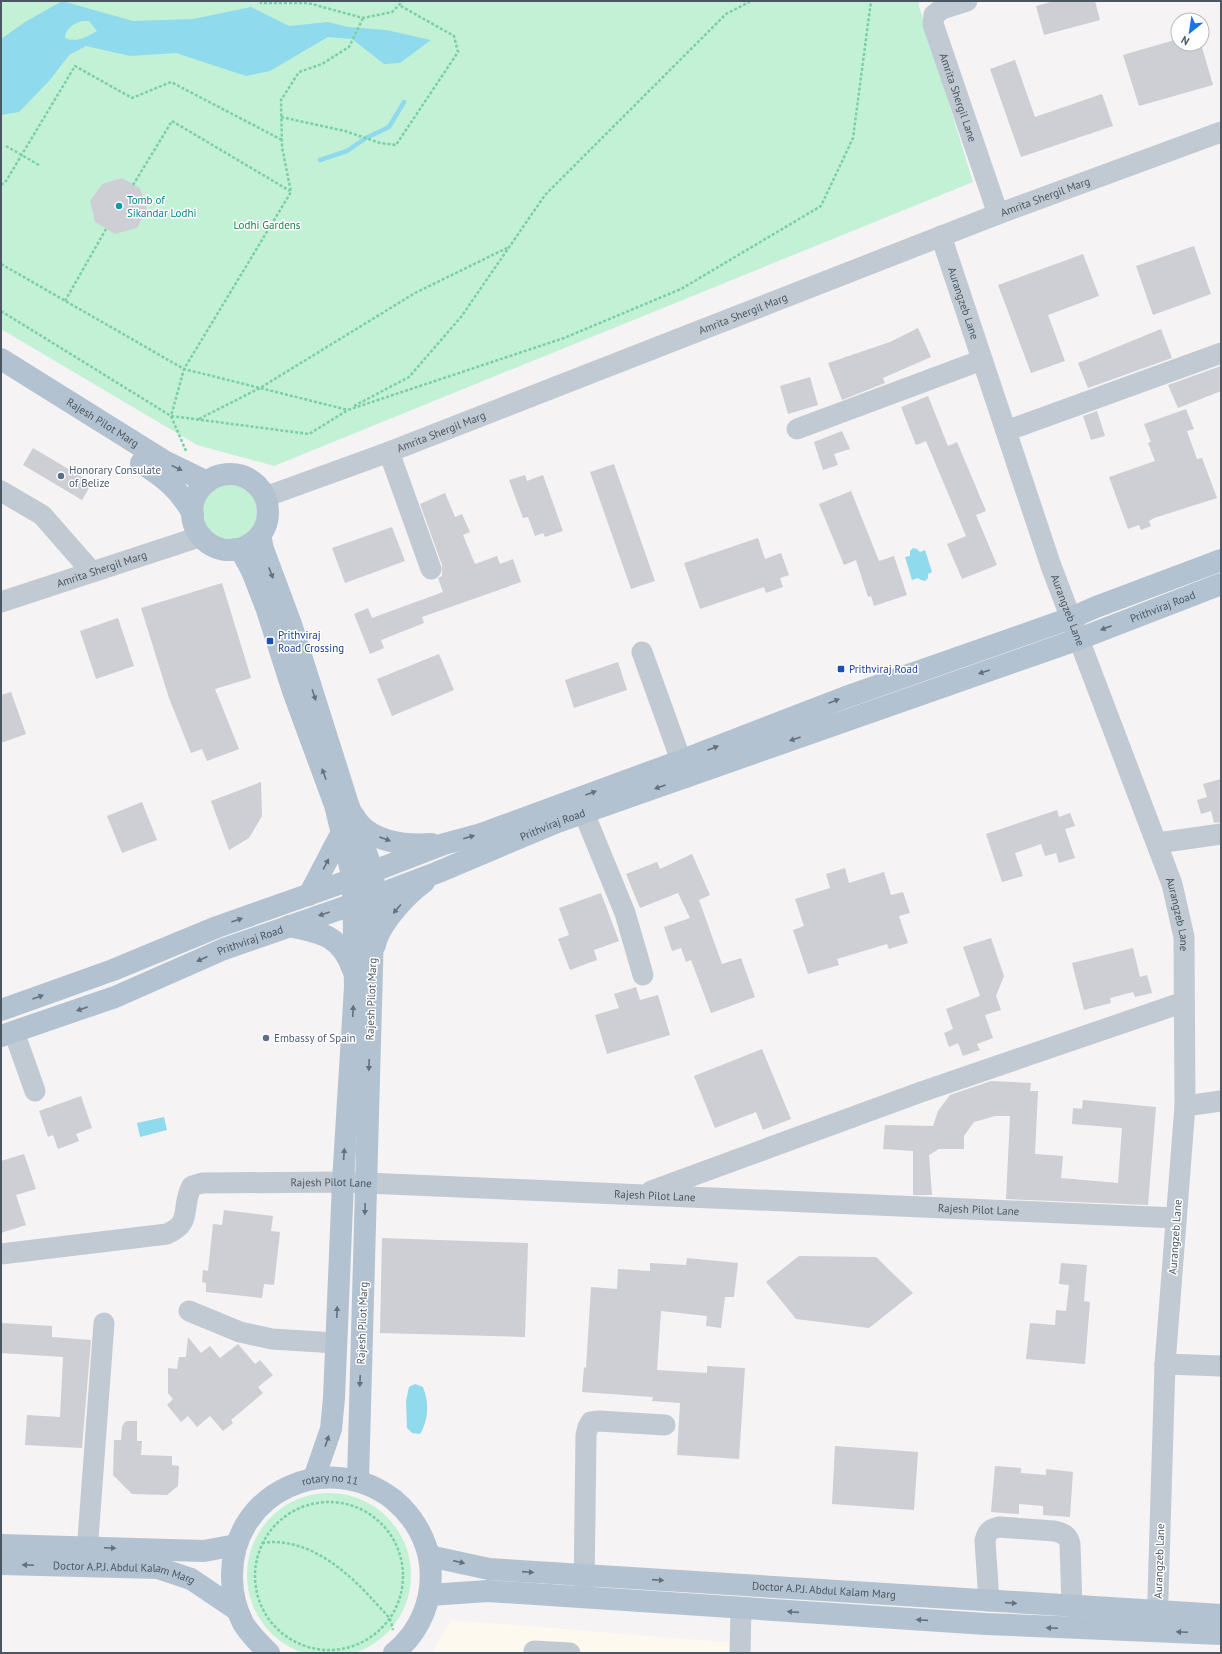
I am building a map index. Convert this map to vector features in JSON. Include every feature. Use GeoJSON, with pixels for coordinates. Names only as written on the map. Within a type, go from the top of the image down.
{"type":"FeatureCollection","features":[{"type":"Feature","properties":{"kind":"main road","name":"Rajesh Pilot Marg"},"geometry":{"type":"LineString","coordinates":[[1,359],[166,462],[207,482]]}},
{"type":"Feature","properties":{"kind":"main road","name":"Rajesh Pilot Marg"},"geometry":{"type":"LineString","coordinates":[[1,374],[160,475],[181,495],[193,514]]}},
{"type":"Feature","properties":{"kind":"main road"},"geometry":{"type":"LineString","coordinates":[[222,475],[240,476],[255,483],[265,497],[268,514],[265,526],[260,536],[246,546],[235,549],[217,547],[202,536],[196,526],[193,514],[196,497],[207,482],[222,475]]}},
{"type":"Feature","properties":{"kind":"main road","name":"Rajesh Pilot Marg"},"geometry":{"type":"LineString","coordinates":[[260,536],[263,550],[291,624],[348,804],[363,875],[354,904],[355,987],[343,1182],[331,1430],[314,1478]]}},
{"type":"Feature","properties":{"kind":"main road","name":"Rajesh Pilot Marg"},"geometry":{"type":"LineString","coordinates":[[235,549],[243,554],[255,578],[293,691],[335,805],[342,832],[374,896],[358,1480]]}},
{"type":"Feature","properties":{"kind":"main road","name":"Prithviraj Road"},"geometry":{"type":"LineString","coordinates":[[8,1034],[115,997],[224,949],[354,904],[436,873],[557,822],[584,813],[846,697],[1071,618],[1096,607],[1221,560]]}},
{"type":"Feature","properties":{"kind":"main road","name":"Prithviraj Road"},"geometry":{"type":"LineString","coordinates":[[1,1010],[113,970],[217,927],[309,895],[444,844],[481,834],[683,769],[1079,639],[1221,584]]}},
{"type":"Feature","properties":{"kind":"main road"},"geometry":{"type":"LineString","coordinates":[[348,804],[362,827],[375,835],[404,844],[444,844]]}},
{"type":"Feature","properties":{"kind":"main road"},"geometry":{"type":"LineString","coordinates":[[309,895],[342,832]]}},
{"type":"Feature","properties":{"kind":"main road"},"geometry":{"type":"LineString","coordinates":[[373,956],[376,941],[395,910],[421,884],[436,873]]}},
{"type":"Feature","properties":{"kind":"main road"},"geometry":{"type":"LineString","coordinates":[[288,926],[319,933],[332,939],[343,948],[349,957],[353,970],[355,987]]}},
{"type":"Feature","properties":{"kind":"main road","name":"rotary no 11"},"geometry":{"type":"LineString","coordinates":[[269,1653],[250,1644],[232,1588],[232,1566],[240,1536],[262,1504],[286,1487],[314,1478],[336,1477],[358,1480],[382,1491],[404,1508],[420,1530],[429,1556],[431,1575],[429,1595],[422,1618],[402,1648]]}},
{"type":"Feature","properties":{"kind":"main road","name":"Doctor A.P.J. Abdul Kalam Marg"},"geometry":{"type":"LineString","coordinates":[[1,1564],[162,1551],[204,1551],[240,1536]]}},
{"type":"Feature","properties":{"kind":"main road","name":"Doctor A.P.J. Abdul Kalam Marg"},"geometry":{"type":"LineString","coordinates":[[1,1545],[158,1568],[191,1579],[238,1610]]}},
{"type":"Feature","properties":{"kind":"main road","name":"Doctor A.P.J. Abdul Kalam Marg"},"geometry":{"type":"LineString","coordinates":[[429,1556],[489,1569],[1072,1607],[1221,1634]]}},
{"type":"Feature","properties":{"kind":"main road","name":"Doctor A.P.J. Abdul Kalam Marg"},"geometry":{"type":"LineString","coordinates":[[429,1595],[488,1591],[741,1609],[986,1624],[1158,1622],[1221,1615]]}},
{"type":"Feature","properties":{"kind":"street","name":"Amrita Shergil Lane"},"geometry":{"type":"LineString","coordinates":[[967,1],[942,9],[934,15],[933,24],[998,214]]}},
{"type":"Feature","properties":{"kind":"street","name":"Amrita Shergil Marg"},"geometry":{"type":"LineString","coordinates":[[265,497],[389,452],[998,214],[1221,132]]}},
{"type":"Feature","properties":{"kind":"street","name":"Aurangzeb Lane"},"geometry":{"type":"LineString","coordinates":[[941,236],[1051,566],[1158,843],[1172,884],[1184,937],[1185,1106],[1165,1364],[1158,1622]]}},
{"type":"Feature","properties":{"kind":"street"},"geometry":{"type":"LineString","coordinates":[[1006,431],[1221,354]]}},
{"type":"Feature","properties":{"kind":"street"},"geometry":{"type":"LineString","coordinates":[[797,429],[982,360]]}},
{"type":"Feature","properties":{"kind":"street"},"geometry":{"type":"LineString","coordinates":[[389,452],[431,569]]}},
{"type":"Feature","properties":{"kind":"street"},"geometry":{"type":"LineString","coordinates":[[1,491],[42,515],[92,572]]}},
{"type":"Feature","properties":{"kind":"street","name":"Amrita Shergil Marg"},"geometry":{"type":"LineString","coordinates":[[1,602],[202,536]]}},
{"type":"Feature","properties":{"kind":"street"},"geometry":{"type":"LineString","coordinates":[[642,652],[683,769]]}},
{"type":"Feature","properties":{"kind":"street"},"geometry":{"type":"LineString","coordinates":[[584,813],[625,913],[643,975]]}},
{"type":"Feature","properties":{"kind":"street"},"geometry":{"type":"LineString","coordinates":[[1158,843],[1221,834]]}},
{"type":"Feature","properties":{"kind":"street"},"geometry":{"type":"LineString","coordinates":[[641,1195],[921,1092],[1184,1002]]}},
{"type":"Feature","properties":{"kind":"street"},"geometry":{"type":"LineString","coordinates":[[8,1034],[36,1091]]}},
{"type":"Feature","properties":{"kind":"street"},"geometry":{"type":"LineString","coordinates":[[1185,1106],[1221,1101]]}},
{"type":"Feature","properties":{"kind":"street","name":"Rajesh Pilot Lane"},"geometry":{"type":"LineString","coordinates":[[1,1254],[167,1234],[177,1230],[184,1220],[187,1195],[192,1186],[202,1184],[343,1182],[1176,1218]]}},
{"type":"Feature","properties":{"kind":"street"},"geometry":{"type":"LineString","coordinates":[[189,1311],[240,1332],[266,1337],[336,1343]]}},
{"type":"Feature","properties":{"kind":"street"},"geometry":{"type":"LineString","coordinates":[[86,1557],[104,1323]]}},
{"type":"Feature","properties":{"kind":"street"},"geometry":{"type":"LineString","coordinates":[[1165,1364],[1221,1366]]}},
{"type":"Feature","properties":{"kind":"street"},"geometry":{"type":"LineString","coordinates":[[584,1597],[588,1427],[591,1422],[599,1421],[665,1425]]}},
{"type":"Feature","properties":{"kind":"street"},"geometry":{"type":"LineString","coordinates":[[989,1601],[985,1540],[991,1529],[999,1527],[1054,1531],[1062,1533],[1068,1538],[1070,1544],[1072,1607]]}},
{"type":"Feature","properties":{"kind":"street"},"geometry":{"type":"LineString","coordinates":[[740,1653],[741,1609]]}},
{"type":"Feature","properties":{"kind":"street"},"geometry":{"type":"LineString","coordinates":[[534,1651],[570,1653]]}},
{"type":"Feature","properties":{"kind":"path"},"geometry":{"type":"LineString","coordinates":[[261,1],[261,3],[308,3],[363,18],[392,12],[402,1]]}},
{"type":"Feature","properties":{"kind":"path"},"geometry":{"type":"LineString","coordinates":[[1,311],[171,416],[309,434],[348,410],[409,377],[461,317],[545,195],[726,14],[751,1]]}},
{"type":"Feature","properties":{"kind":"path"},"geometry":{"type":"LineString","coordinates":[[1,264],[184,369],[348,410],[564,338],[681,289],[822,206],[853,138],[870,1]]}},
{"type":"Feature","properties":{"kind":"path"},"geometry":{"type":"LineString","coordinates":[[281,117],[345,131],[380,143],[396,145],[458,52],[454,36],[399,5]]}},
{"type":"Feature","properties":{"kind":"path"},"geometry":{"type":"LineString","coordinates":[[187,452],[171,416],[184,369],[291,192],[282,140],[281,100],[299,72],[322,64],[349,47],[363,18]]}},
{"type":"Feature","properties":{"kind":"path"},"geometry":{"type":"LineString","coordinates":[[1,185],[6,181],[75,66],[132,98],[171,82],[282,140]]}},
{"type":"Feature","properties":{"kind":"path"},"geometry":{"type":"LineString","coordinates":[[133,184],[172,121],[291,192]]}},
{"type":"Feature","properties":{"kind":"path"},"geometry":{"type":"LineString","coordinates":[[6,146],[39,166]]}},
{"type":"Feature","properties":{"kind":"path"},"geometry":{"type":"LineString","coordinates":[[65,301],[106,229]]}},
{"type":"Feature","properties":{"kind":"path"},"geometry":{"type":"LineString","coordinates":[[198,419],[260,388],[416,293],[509,247]]}},
{"type":"Feature","properties":{"kind":"path"},"geometry":{"type":"LineString","coordinates":[[322,1502],[338,1502],[366,1512],[379,1521],[389,1532],[397,1546],[402,1560],[402,1591],[390,1619],[373,1636],[362,1642],[339,1650],[314,1648],[291,1640],[272,1624],[260,1603],[255,1579],[258,1555],[262,1543],[270,1530],[280,1519],[307,1505],[322,1502]]}},
{"type":"Feature","properties":{"kind":"path"},"geometry":{"type":"LineString","coordinates":[[240,1536],[253,1542],[262,1543],[274,1541],[302,1547],[326,1558],[356,1581],[390,1619],[392,1630],[402,1648]]}},
{"type":"Feature","properties":{"kind":"shaded area"},"geometry":{"type":"Polygon","coordinates":[[[451,1620],[737,1643],[737,1653],[432,1653],[451,1620]]]}},
{"type":"Feature","properties":{"kind":"green space","name":"Lodhi Gardens"},"geometry":{"type":"Polygon","coordinates":[[[1,1],[924,1],[918,3],[973,182],[274,466],[197,445],[1,329],[1,1]]]}},
{"type":"Feature","properties":{"kind":"green space"},"geometry":{"type":"Polygon","coordinates":[[[230,479],[246,484],[251,488],[255,493],[260,509],[255,525],[251,530],[246,534],[230,539],[214,534],[209,530],[205,525],[200,509],[205,493],[209,488],[214,484],[230,479]]]}},
{"type":"Feature","properties":{"kind":"green space"},"geometry":{"type":"Polygon","coordinates":[[[329,1493],[360,1499],[387,1517],[405,1544],[411,1575],[405,1606],[387,1633],[360,1651],[329,1657],[298,1651],[271,1633],[253,1606],[247,1575],[253,1544],[271,1517],[298,1499],[329,1493]]]}},
{"type":"Feature","properties":{"kind":"water"},"geometry":{"type":"Polygon","coordinates":[[[62,1],[133,21],[193,19],[251,7],[289,26],[328,22],[348,27],[386,30],[431,40],[400,63],[384,64],[352,39],[328,37],[270,71],[246,76],[176,53],[130,56],[86,46],[69,55],[50,80],[19,112],[1,115],[1,39],[25,22],[62,1]],[[82,21],[73,25],[68,29],[65,38],[77,40],[97,31],[89,21],[82,21]]]}},
{"type":"Feature","properties":{"kind":"water"},"geometry":{"type":"Polygon","coordinates":[[[913,548],[920,552],[925,550],[932,572],[928,574],[928,578],[925,581],[918,578],[912,580],[905,557],[910,556],[910,551],[913,548]]]}},
{"type":"Feature","properties":{"kind":"water"},"geometry":{"type":"Polygon","coordinates":[[[164,1117],[167,1130],[140,1137],[137,1123],[164,1117]]]}},
{"type":"Feature","properties":{"kind":"water"},"geometry":{"type":"Polygon","coordinates":[[[415,1384],[423,1387],[427,1405],[425,1423],[420,1434],[412,1433],[407,1428],[406,1401],[409,1387],[415,1384]]]}},
{"type":"Feature","properties":{"kind":"building"},"geometry":{"type":"Polygon","coordinates":[[[1054,1],[1095,1],[1100,20],[1044,35],[1036,6],[1054,1]]]}},
{"type":"Feature","properties":{"kind":"building"},"geometry":{"type":"Polygon","coordinates":[[[1170,41],[1170,52],[1203,52],[1213,85],[1139,106],[1123,55],[1170,41]]]}},
{"type":"Feature","properties":{"kind":"building"},"geometry":{"type":"Polygon","coordinates":[[[1015,60],[1035,117],[1102,94],[1113,126],[1021,157],[990,69],[1015,60]]]}},
{"type":"Feature","properties":{"kind":"building","name":"Tomb of Sikandar Lodhi"},"geometry":{"type":"Polygon","coordinates":[[[122,178],[140,188],[147,210],[137,228],[115,234],[95,222],[90,201],[102,184],[122,178]]]}},
{"type":"Feature","properties":{"kind":"building"},"geometry":{"type":"Polygon","coordinates":[[[1194,246],[1211,294],[1153,315],[1136,266],[1194,246]]]}},
{"type":"Feature","properties":{"kind":"building"},"geometry":{"type":"Polygon","coordinates":[[[1083,254],[1099,296],[1048,315],[1065,361],[1031,373],[998,285],[1083,254]]]}},
{"type":"Feature","properties":{"kind":"building"},"geometry":{"type":"Polygon","coordinates":[[[918,328],[931,357],[883,378],[885,383],[842,400],[828,363],[890,342],[918,328]]]}},
{"type":"Feature","properties":{"kind":"building"},"geometry":{"type":"Polygon","coordinates":[[[1161,329],[1172,358],[1088,388],[1078,363],[1161,329]]]}},
{"type":"Feature","properties":{"kind":"building"},"geometry":{"type":"Polygon","coordinates":[[[1221,366],[1221,391],[1178,408],[1168,385],[1221,366]]]}},
{"type":"Feature","properties":{"kind":"building"},"geometry":{"type":"Polygon","coordinates":[[[810,377],[818,405],[788,414],[780,386],[810,377]]]}},
{"type":"Feature","properties":{"kind":"building"},"geometry":{"type":"Polygon","coordinates":[[[928,396],[948,446],[957,442],[986,511],[976,515],[997,565],[962,579],[947,544],[966,536],[926,441],[916,445],[901,407],[928,396]]]}},
{"type":"Feature","properties":{"kind":"building"},"geometry":{"type":"Polygon","coordinates":[[[1186,409],[1194,429],[1187,431],[1197,459],[1202,458],[1217,498],[1154,518],[1149,521],[1151,526],[1141,530],[1139,525],[1128,529],[1109,477],[1155,461],[1148,443],[1151,442],[1144,424],[1186,409]]]}},
{"type":"Feature","properties":{"kind":"building"},"geometry":{"type":"Polygon","coordinates":[[[1097,411],[1105,436],[1091,440],[1083,416],[1097,411]]]}},
{"type":"Feature","properties":{"kind":"building"},"geometry":{"type":"Polygon","coordinates":[[[842,431],[850,449],[834,454],[838,465],[823,470],[814,442],[842,431]]]}},
{"type":"Feature","properties":{"kind":"building"},"geometry":{"type":"Polygon","coordinates":[[[33,448],[92,483],[82,500],[23,465],[33,448]]]}},
{"type":"Feature","properties":{"kind":"building"},"geometry":{"type":"Polygon","coordinates":[[[614,464],[655,581],[631,589],[590,472],[614,464]]]}},
{"type":"Feature","properties":{"kind":"building"},"geometry":{"type":"Polygon","coordinates":[[[525,475],[527,481],[543,475],[563,531],[545,537],[543,533],[535,536],[528,517],[523,518],[509,480],[525,475]]]}},
{"type":"Feature","properties":{"kind":"building"},"geometry":{"type":"Polygon","coordinates":[[[851,491],[879,561],[894,556],[907,595],[874,606],[871,596],[868,597],[856,560],[844,565],[819,504],[851,491]]]}},
{"type":"Feature","properties":{"kind":"building"},"geometry":{"type":"Polygon","coordinates":[[[445,493],[455,517],[462,514],[470,532],[463,535],[475,564],[497,556],[500,564],[513,559],[521,582],[422,617],[424,623],[381,640],[384,648],[370,654],[354,614],[368,608],[372,618],[443,592],[438,578],[442,576],[442,565],[420,504],[445,493]]]}},
{"type":"Feature","properties":{"kind":"building"},"geometry":{"type":"Polygon","coordinates":[[[392,527],[405,561],[345,583],[332,548],[392,527]]]}},
{"type":"Feature","properties":{"kind":"building"},"geometry":{"type":"Polygon","coordinates":[[[758,538],[765,559],[781,553],[789,575],[780,578],[783,587],[766,593],[764,587],[700,609],[684,563],[758,538]]]}},
{"type":"Feature","properties":{"kind":"building"},"geometry":{"type":"Polygon","coordinates":[[[222,583],[251,678],[215,689],[239,749],[207,761],[202,749],[191,753],[169,698],[141,608],[222,583]]]}},
{"type":"Feature","properties":{"kind":"building"},"geometry":{"type":"Polygon","coordinates":[[[118,618],[134,666],[96,679],[80,631],[118,618]]]}},
{"type":"Feature","properties":{"kind":"building"},"geometry":{"type":"Polygon","coordinates":[[[439,654],[454,690],[392,716],[377,679],[439,654]]]}},
{"type":"Feature","properties":{"kind":"building"},"geometry":{"type":"Polygon","coordinates":[[[618,662],[627,690],[574,708],[565,680],[618,662]]]}},
{"type":"Feature","properties":{"kind":"building"},"geometry":{"type":"Polygon","coordinates":[[[11,692],[26,734],[1,743],[1,695],[11,692]]]}},
{"type":"Feature","properties":{"kind":"building"},"geometry":{"type":"Polygon","coordinates":[[[1221,779],[1221,822],[1214,823],[1211,811],[1201,814],[1197,800],[1207,797],[1203,784],[1221,779]]]}},
{"type":"Feature","properties":{"kind":"building"},"geometry":{"type":"Polygon","coordinates":[[[261,782],[262,816],[249,838],[229,850],[211,801],[261,782]]]}},
{"type":"Feature","properties":{"kind":"building"},"geometry":{"type":"Polygon","coordinates":[[[142,802],[157,840],[122,853],[107,816],[142,802]]]}},
{"type":"Feature","properties":{"kind":"building"},"geometry":{"type":"Polygon","coordinates":[[[1057,810],[1059,817],[1070,813],[1075,826],[1065,829],[1075,858],[1059,863],[1056,853],[1045,856],[1041,844],[1015,853],[1023,876],[1002,882],[986,834],[1057,810]]]}},
{"type":"Feature","properties":{"kind":"building"},"geometry":{"type":"Polygon","coordinates":[[[692,854],[710,895],[699,900],[722,964],[741,958],[755,997],[711,1013],[691,960],[686,962],[681,948],[672,951],[664,927],[690,918],[678,893],[640,908],[626,874],[657,862],[660,869],[692,854]]]}},
{"type":"Feature","properties":{"kind":"building"},"geometry":{"type":"Polygon","coordinates":[[[845,868],[849,883],[884,872],[891,895],[903,892],[910,913],[899,916],[908,943],[889,949],[887,944],[837,959],[839,965],[808,974],[793,930],[804,926],[795,899],[830,888],[826,874],[845,868]]]}},
{"type":"Feature","properties":{"kind":"building"},"geometry":{"type":"Polygon","coordinates":[[[601,893],[619,941],[594,950],[597,960],[570,970],[558,939],[569,935],[559,908],[601,893]]]}},
{"type":"Feature","properties":{"kind":"building"},"geometry":{"type":"Polygon","coordinates":[[[991,938],[1004,976],[996,996],[1001,1010],[985,1015],[993,1038],[977,1044],[980,1050],[963,1056],[958,1043],[949,1047],[944,1033],[953,1029],[946,1009],[980,996],[963,947],[991,938]]]}},
{"type":"Feature","properties":{"kind":"building"},"geometry":{"type":"Polygon","coordinates":[[[1133,948],[1140,977],[1147,975],[1152,993],[1135,997],[1133,992],[1110,998],[1111,1003],[1084,1010],[1072,963],[1133,948]]]}},
{"type":"Feature","properties":{"kind":"building"},"geometry":{"type":"Polygon","coordinates":[[[636,987],[640,1000],[658,995],[670,1035],[607,1054],[595,1015],[619,1008],[614,994],[636,987]]]}},
{"type":"Feature","properties":{"kind":"building"},"geometry":{"type":"Polygon","coordinates":[[[762,1049],[791,1119],[763,1130],[756,1112],[715,1128],[694,1076],[762,1049]]]}},
{"type":"Feature","properties":{"kind":"building"},"geometry":{"type":"Polygon","coordinates":[[[991,1081],[1031,1083],[1030,1091],[1038,1091],[1035,1154],[1063,1156],[1061,1178],[1118,1183],[1122,1128],[1072,1124],[1073,1108],[1082,1109],[1083,1100],[1156,1107],[1148,1205],[1006,1199],[1010,1116],[995,1116],[974,1122],[964,1136],[964,1149],[939,1149],[929,1155],[932,1195],[913,1195],[913,1151],[883,1149],[885,1125],[933,1126],[938,1111],[950,1095],[991,1081]]]}},
{"type":"Feature","properties":{"kind":"building"},"geometry":{"type":"Polygon","coordinates":[[[81,1096],[92,1128],[76,1134],[79,1141],[58,1149],[53,1135],[48,1137],[39,1111],[81,1096]]]}},
{"type":"Feature","properties":{"kind":"building"},"geometry":{"type":"Polygon","coordinates":[[[24,1154],[36,1189],[16,1195],[26,1225],[1,1233],[1,1161],[24,1154]]]}},
{"type":"Feature","properties":{"kind":"building"},"geometry":{"type":"Polygon","coordinates":[[[224,1210],[273,1216],[271,1231],[280,1232],[274,1285],[264,1284],[262,1298],[206,1292],[206,1283],[202,1282],[203,1270],[208,1271],[213,1224],[222,1225],[224,1210]]]}},
{"type":"Feature","properties":{"kind":"building"},"geometry":{"type":"Polygon","coordinates":[[[382,1238],[528,1243],[525,1337],[380,1333],[382,1238]]]}},
{"type":"Feature","properties":{"kind":"building"},"geometry":{"type":"Polygon","coordinates":[[[799,1256],[876,1257],[913,1293],[869,1328],[796,1319],[766,1282],[799,1256]]]}},
{"type":"Feature","properties":{"kind":"building"},"geometry":{"type":"Polygon","coordinates":[[[687,1258],[738,1263],[734,1297],[725,1297],[721,1328],[706,1326],[707,1316],[661,1311],[657,1370],[707,1373],[707,1366],[745,1368],[739,1459],[677,1455],[680,1403],[652,1401],[653,1397],[582,1392],[584,1367],[586,1368],[591,1287],[617,1289],[618,1269],[650,1271],[650,1263],[686,1265],[687,1258]]]}},
{"type":"Feature","properties":{"kind":"building"},"geometry":{"type":"Polygon","coordinates":[[[1061,1263],[1087,1265],[1084,1301],[1090,1302],[1085,1364],[1026,1359],[1030,1323],[1055,1325],[1056,1310],[1066,1311],[1069,1285],[1059,1284],[1061,1263]]]}},
{"type":"Feature","properties":{"kind":"building"},"geometry":{"type":"Polygon","coordinates":[[[1,1323],[52,1326],[52,1337],[91,1340],[82,1448],[25,1445],[27,1415],[60,1417],[63,1357],[1,1353],[1,1323]]]}},
{"type":"Feature","properties":{"kind":"building"},"geometry":{"type":"Polygon","coordinates":[[[188,1337],[201,1353],[210,1346],[220,1358],[238,1344],[255,1364],[260,1360],[273,1375],[258,1387],[263,1393],[231,1420],[233,1423],[223,1431],[210,1416],[197,1427],[188,1416],[181,1422],[167,1405],[173,1399],[168,1393],[168,1368],[177,1369],[179,1357],[186,1357],[188,1337]]]}},
{"type":"Feature","properties":{"kind":"building"},"geometry":{"type":"Polygon","coordinates":[[[127,1421],[137,1421],[137,1441],[142,1441],[141,1455],[172,1456],[172,1465],[179,1466],[178,1486],[167,1495],[132,1494],[113,1475],[114,1440],[121,1440],[122,1427],[127,1421]]]}},
{"type":"Feature","properties":{"kind":"building"},"geometry":{"type":"Polygon","coordinates":[[[835,1446],[918,1452],[914,1510],[832,1504],[835,1446]]]}},
{"type":"Feature","properties":{"kind":"building"},"geometry":{"type":"Polygon","coordinates":[[[995,1466],[1021,1468],[1021,1473],[1046,1475],[1046,1469],[1073,1472],[1070,1517],[1043,1515],[1043,1506],[1019,1504],[1019,1514],[991,1512],[995,1466]]]}},
{"type":"Feature","properties":{"kind":"waterway"},"geometry":{"type":"LineString","coordinates":[[320,160],[347,151],[366,138],[389,127],[404,102]]}},
{"type":"Feature","properties":{"kind":"place","name":"Tomb of Sikandar Lodhi"},"geometry":{"type":"Point","coordinates":[119,206]}},
{"type":"Feature","properties":{"kind":"place","name":"Honorary Consulate of Belize"},"geometry":{"type":"Point","coordinates":[61,476]}},
{"type":"Feature","properties":{"kind":"place","name":"Prithviraj Road Crossing"},"geometry":{"type":"Point","coordinates":[270,641]}},
{"type":"Feature","properties":{"kind":"place","name":"Prithviraj Road"},"geometry":{"type":"Point","coordinates":[841,669]}},
{"type":"Feature","properties":{"kind":"place","name":"Embassy of Spain"},"geometry":{"type":"Point","coordinates":[266,1038]}}]}
